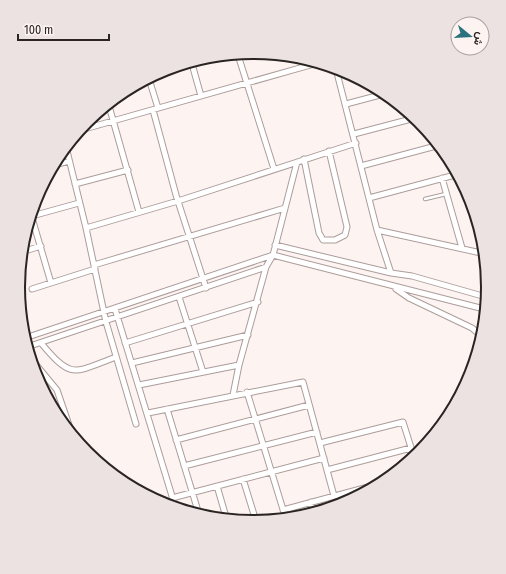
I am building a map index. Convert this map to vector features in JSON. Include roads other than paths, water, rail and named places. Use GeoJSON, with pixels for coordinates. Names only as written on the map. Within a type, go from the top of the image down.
{"type":"FeatureCollection","features":[{"type":"Feature","properties":{"kind":"street"},"geometry":{"type":"LineString","coordinates":[[239,59],[274,169]]}},
{"type":"Feature","properties":{"kind":"street"},"geometry":{"type":"LineString","coordinates":[[91,127],[308,66]]}},
{"type":"Feature","properties":{"kind":"street"},"geometry":{"type":"LineString","coordinates":[[193,67],[201,96]]}},
{"type":"Feature","properties":{"kind":"street"},"geometry":{"type":"LineString","coordinates":[[338,75],[354,134],[377,230],[391,273]]}},
{"type":"Feature","properties":{"kind":"street"},"geometry":{"type":"LineString","coordinates":[[150,84],[178,201],[206,288]]}},
{"type":"Feature","properties":{"kind":"street"},"geometry":{"type":"LineString","coordinates":[[346,104],[378,96]]}},
{"type":"Feature","properties":{"kind":"street"},"geometry":{"type":"LineString","coordinates":[[110,109],[139,212]]}},
{"type":"Feature","properties":{"kind":"street"},"geometry":{"type":"LineString","coordinates":[[354,134],[407,120]]}},
{"type":"Feature","properties":{"kind":"street"},"geometry":{"type":"LineString","coordinates":[[86,228],[178,201],[356,143]]}},
{"type":"Feature","properties":{"kind":"street"},"geometry":{"type":"LineString","coordinates":[[361,166],[433,147]]}},
{"type":"Feature","properties":{"kind":"street"},"geometry":{"type":"LineString","coordinates":[[304,159],[319,233],[323,240],[338,239],[345,235],[347,227],[328,151]]}},
{"type":"Feature","properties":{"kind":"street"},"geometry":{"type":"LineString","coordinates":[[68,154],[95,267],[106,322],[136,424]]}},
{"type":"Feature","properties":{"kind":"street"},"geometry":{"type":"LineString","coordinates":[[61,163],[69,161]]}},
{"type":"Feature","properties":{"kind":"street"},"geometry":{"type":"LineString","coordinates":[[233,395],[239,365],[258,302],[266,267],[273,256],[297,162]]}},
{"type":"Feature","properties":{"kind":"street"},"geometry":{"type":"LineString","coordinates":[[75,184],[128,170]]}},
{"type":"Feature","properties":{"kind":"street"},"geometry":{"type":"LineString","coordinates":[[369,198],[452,176]]}},
{"type":"Feature","properties":{"kind":"street"},"geometry":{"type":"LineString","coordinates":[[442,178],[462,248]]}},
{"type":"Feature","properties":{"kind":"street"},"geometry":{"type":"LineString","coordinates":[[37,216],[79,203]]}},
{"type":"Feature","properties":{"kind":"street"},"geometry":{"type":"LineString","coordinates":[[32,289],[95,267],[285,208]]}},
{"type":"Feature","properties":{"kind":"street"},"geometry":{"type":"LineString","coordinates":[[34,224],[51,283]]}},
{"type":"Feature","properties":{"kind":"street"},"geometry":{"type":"LineString","coordinates":[[377,230],[478,252]]}},
{"type":"Feature","properties":{"kind":"street"},"geometry":{"type":"LineString","coordinates":[[275,245],[391,273],[412,276],[481,296]]}},
{"type":"Feature","properties":{"kind":"street"},"geometry":{"type":"LineString","coordinates":[[28,250],[41,246]]}},
{"type":"Feature","properties":{"kind":"street"},"geometry":{"type":"LineString","coordinates":[[30,336],[273,256],[480,308]]}},
{"type":"Feature","properties":{"kind":"street"},"geometry":{"type":"LineString","coordinates":[[33,345],[106,322],[266,267]]}},
{"type":"Feature","properties":{"kind":"street"},"geometry":{"type":"LineString","coordinates":[[396,288],[409,298],[472,328],[477,332]]}},
{"type":"Feature","properties":{"kind":"street"},"geometry":{"type":"LineString","coordinates":[[179,297],[203,372]]}},
{"type":"Feature","properties":{"kind":"street"},"geometry":{"type":"LineString","coordinates":[[125,343],[258,302]]}},
{"type":"Feature","properties":{"kind":"street"},"geometry":{"type":"LineString","coordinates":[[115,309],[148,413],[172,498],[324,458]]}},
{"type":"Feature","properties":{"kind":"street"},"geometry":{"type":"LineString","coordinates":[[132,363],[248,335]]}},
{"type":"Feature","properties":{"kind":"street"},"geometry":{"type":"LineString","coordinates":[[41,342],[62,367],[72,370],[86,368],[116,357]]}},
{"type":"Feature","properties":{"kind":"street"},"geometry":{"type":"LineString","coordinates":[[139,385],[239,365]]}},
{"type":"Feature","properties":{"kind":"street"},"geometry":{"type":"LineString","coordinates":[[41,370],[57,390],[67,419]]}},
{"type":"Feature","properties":{"kind":"street"},"geometry":{"type":"LineString","coordinates":[[148,413],[303,382],[334,496]]}},
{"type":"Feature","properties":{"kind":"street"},"geometry":{"type":"LineString","coordinates":[[247,392],[284,513]]}},
{"type":"Feature","properties":{"kind":"street"},"geometry":{"type":"LineString","coordinates":[[176,440],[309,405]]}},
{"type":"Feature","properties":{"kind":"street"},"geometry":{"type":"LineString","coordinates":[[167,409],[197,508]]}},
{"type":"Feature","properties":{"kind":"street"},"geometry":{"type":"LineString","coordinates":[[320,443],[403,422],[411,448],[327,470]]}},
{"type":"Feature","properties":{"kind":"street"},"geometry":{"type":"LineString","coordinates":[[184,466],[317,432]]}},
{"type":"Feature","properties":{"kind":"street"},"geometry":{"type":"LineString","coordinates":[[243,479],[254,515]]}},
{"type":"Feature","properties":{"kind":"street"},"geometry":{"type":"LineString","coordinates":[[217,486],[225,513]]}},
{"type":"Feature","properties":{"kind":"street"},"geometry":{"type":"LineString","coordinates":[[285,513],[311,502],[348,494]]}},
{"type":"Feature","properties":{"kind":"street"},"geometry":{"type":"LineString","coordinates":[[311,502],[312,507]]}},
{"type":"Feature","properties":{"kind":"lane"},"geometry":{"type":"LineString","coordinates":[[425,199],[447,194]]}}]}
